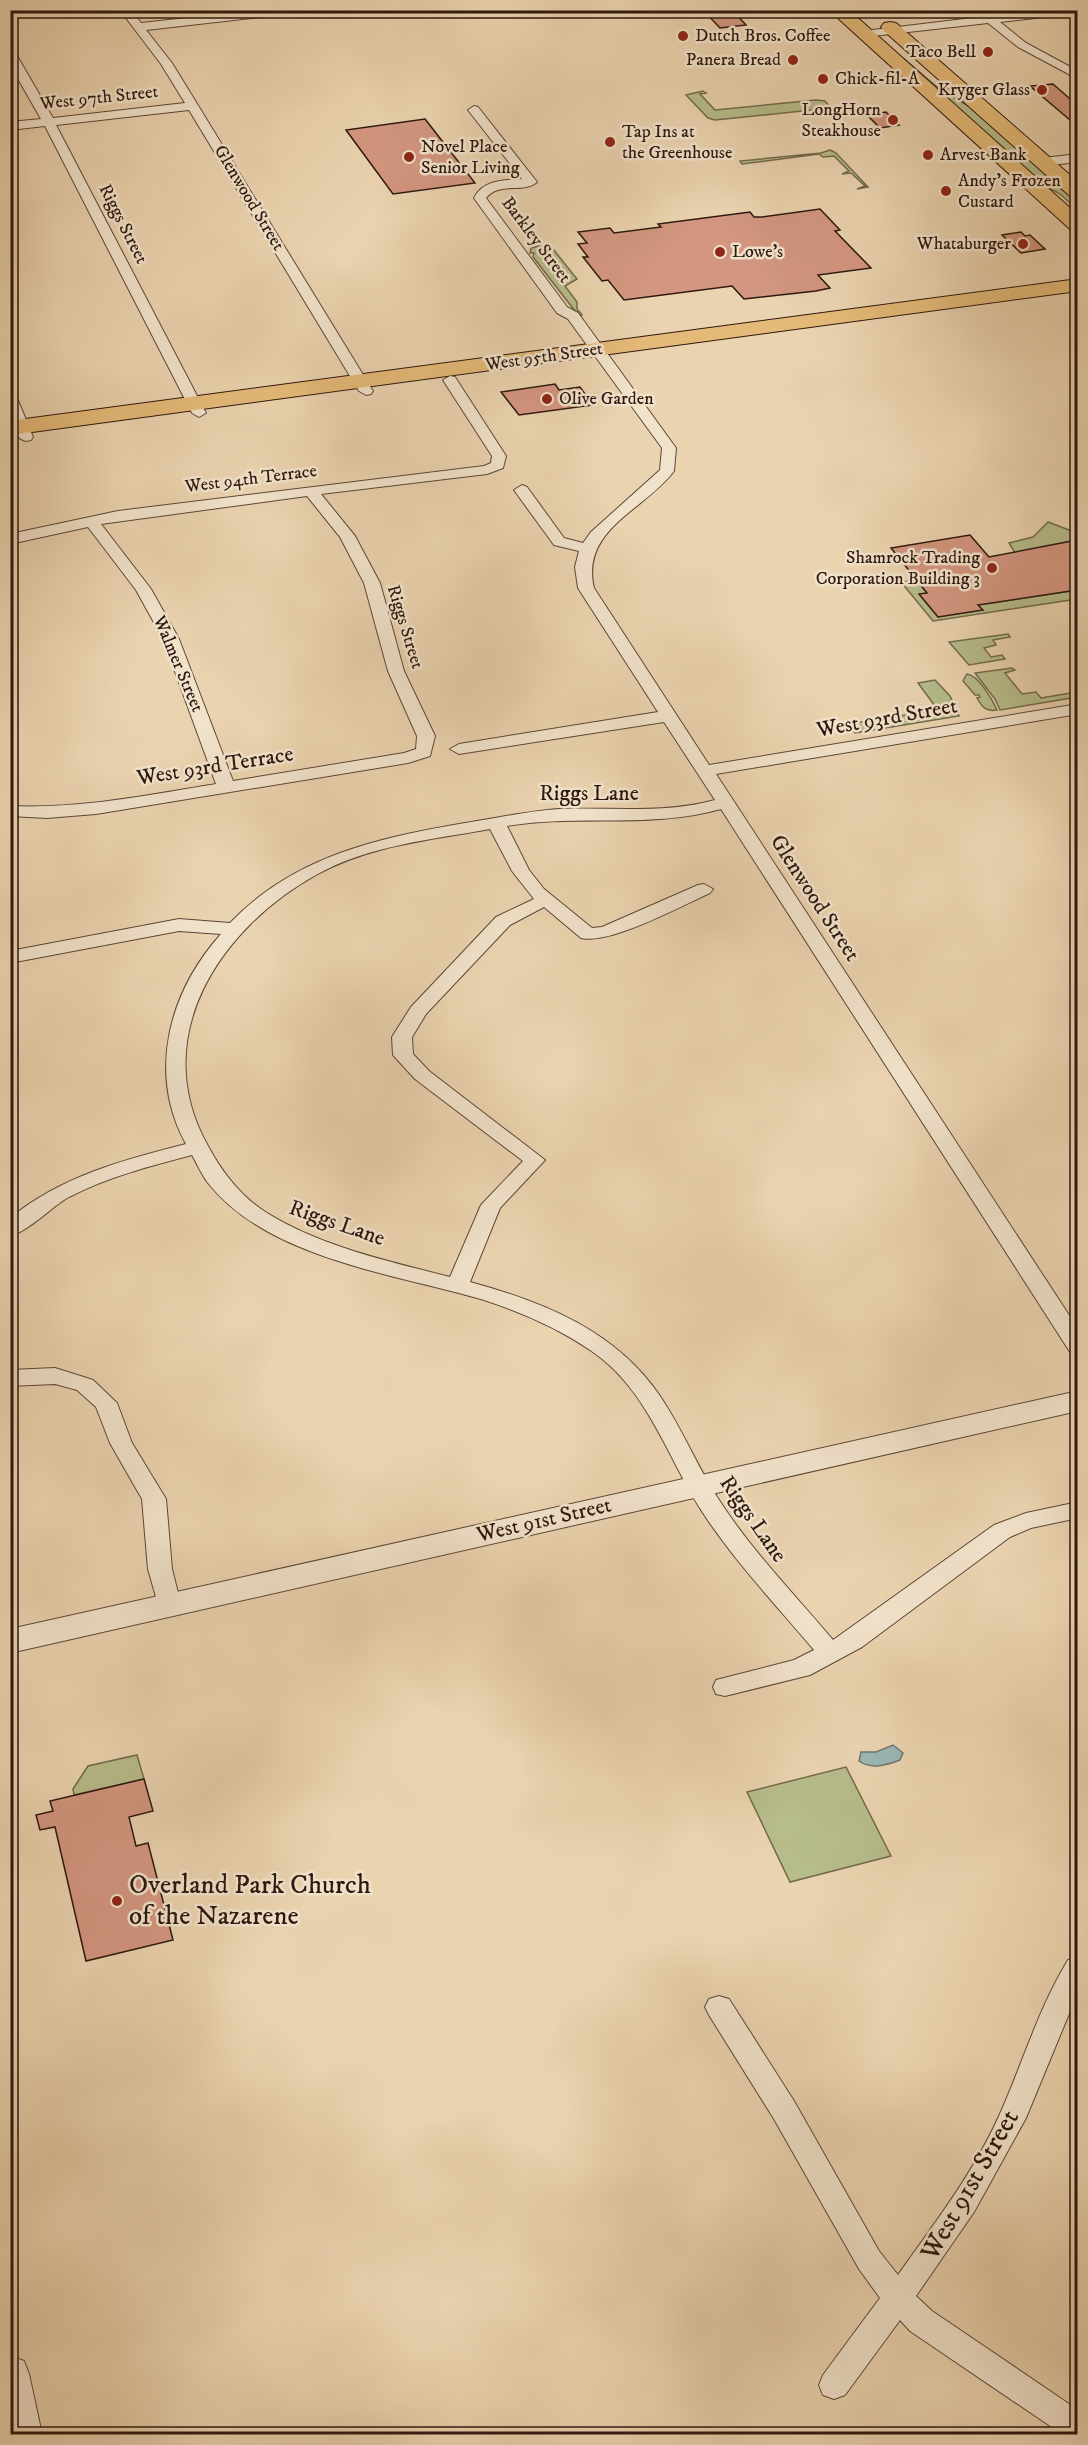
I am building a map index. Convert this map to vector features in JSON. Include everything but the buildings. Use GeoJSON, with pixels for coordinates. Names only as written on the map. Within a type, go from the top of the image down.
{"type":"FeatureCollection","features":[{"type":"Feature","properties":{"kind":"main road"},"geometry":{"type":"LineString","coordinates":[[838,10],[1077,226]]}},
{"type":"Feature","properties":{"kind":"main road"},"geometry":{"type":"LineString","coordinates":[[878,17],[1077,193]]}},
{"type":"Feature","properties":{"kind":"main road","name":"West 95th Street"},"geometry":{"type":"LineString","coordinates":[[17,433],[594,355],[931,304],[1077,285]]}},
{"type":"Feature","properties":{"kind":"main road","name":"West 95th Street"},"geometry":{"type":"LineString","coordinates":[[363,386],[450,380],[594,355],[841,328],[1077,297]]}},
{"type":"Feature","properties":{"kind":"main road"},"geometry":{"type":"LineString","coordinates":[[841,328],[840,323],[909,313],[931,304]]}},
{"type":"Feature","properties":{"kind":"street","name":"Glenwood Street"},"geometry":{"type":"LineString","coordinates":[[125,10],[140,27],[192,106],[363,386]]}},
{"type":"Feature","properties":{"kind":"street"},"geometry":{"type":"LineString","coordinates":[[140,27],[297,10]]}},
{"type":"Feature","properties":{"kind":"street"},"geometry":{"type":"LineString","coordinates":[[979,10],[1022,45],[1077,76]]}},
{"type":"Feature","properties":{"kind":"street"},"geometry":{"type":"LineString","coordinates":[[864,34],[1076,10]]}},
{"type":"Feature","properties":{"kind":"street","name":"Riggs Street"},"geometry":{"type":"LineString","coordinates":[[10,54],[50,122],[196,409]]}},
{"type":"Feature","properties":{"kind":"street","name":"West 97th Street"},"geometry":{"type":"LineString","coordinates":[[10,126],[192,106]]}},
{"type":"Feature","properties":{"kind":"street","name":"Barkley Street"},"geometry":{"type":"LineString","coordinates":[[474,110],[531,182],[492,187],[484,191],[480,198],[562,310],[559,318],[594,355],[653,449],[658,477],[596,536],[587,548]]}},
{"type":"Feature","properties":{"kind":"street"},"geometry":{"type":"LineString","coordinates":[[1043,162],[1077,158]]}},
{"type":"Feature","properties":{"kind":"street","name":"West 94th Terrace"},"geometry":{"type":"LineString","coordinates":[[10,539],[91,521],[311,490],[487,470],[498,465],[500,456],[450,380]]}},
{"type":"Feature","properties":{"kind":"street"},"geometry":{"type":"LineString","coordinates":[[10,398],[17,433]]}},
{"type":"Feature","properties":{"kind":"street","name":"Riggs Street"},"geometry":{"type":"LineString","coordinates":[[311,490],[343,531],[372,583],[396,671],[426,736],[424,752]]}},
{"type":"Feature","properties":{"kind":"street"},"geometry":{"type":"LineString","coordinates":[[522,490],[559,542],[587,548]]}},
{"type":"Feature","properties":{"kind":"street","name":"Walmer Street"},"geometry":{"type":"LineString","coordinates":[[91,521],[143,589],[171,639],[226,787]]}},
{"type":"Feature","properties":{"kind":"street","name":"Glenwood Street"},"geometry":{"type":"LineString","coordinates":[[587,548],[581,563],[586,588],[1077,1347]]}},
{"type":"Feature","properties":{"kind":"street","name":"West 93rd Street"},"geometry":{"type":"LineString","coordinates":[[704,771],[1077,709]]}},
{"type":"Feature","properties":{"kind":"street"},"geometry":{"type":"LineString","coordinates":[[459,749],[668,716]]}},
{"type":"Feature","properties":{"kind":"street","name":"West 93rd Terrace"},"geometry":{"type":"LineString","coordinates":[[12,808],[47,813],[96,808],[408,758],[424,752]]}},
{"type":"Feature","properties":{"kind":"street","name":"Riggs Lane"},"geometry":{"type":"LineString","coordinates":[[724,803],[696,812],[662,816],[566,814],[496,823],[395,840],[336,858],[289,884],[235,928],[214,953],[196,982],[184,1011],[177,1038],[175,1073],[179,1105],[196,1148],[209,1170],[228,1193],[251,1213],[282,1231],[322,1248],[521,1304],[564,1323],[597,1344],[625,1367],[652,1398],[709,1505],[746,1556],[830,1653]]}},
{"type":"Feature","properties":{"kind":"street"},"geometry":{"type":"LineString","coordinates":[[496,823],[521,871],[547,899],[588,934],[606,932],[704,890]]}},
{"type":"Feature","properties":{"kind":"street"},"geometry":{"type":"LineString","coordinates":[[458,1286],[491,1205],[535,1160],[422,1075],[403,1055],[402,1037],[418,1011],[503,921],[547,899]]}},
{"type":"Feature","properties":{"kind":"street"},"geometry":{"type":"LineString","coordinates":[[10,957],[127,933],[179,925],[235,928]]}},
{"type":"Feature","properties":{"kind":"street"},"geometry":{"type":"LineString","coordinates":[[10,1228],[54,1195],[92,1177],[121,1167],[196,1148]]}},
{"type":"Feature","properties":{"kind":"street"},"geometry":{"type":"LineString","coordinates":[[10,1378],[55,1376],[85,1385],[106,1404],[121,1443],[154,1499],[160,1569],[169,1605]]}},
{"type":"Feature","properties":{"kind":"street","name":"West 91st Street"},"geometry":{"type":"LineString","coordinates":[[10,1641],[1077,1401]]}},
{"type":"Feature","properties":{"kind":"street"},"geometry":{"type":"LineString","coordinates":[[725,1687],[801,1668],[853,1641],[1002,1531],[1026,1521],[1077,1510]]}},
{"type":"Feature","properties":{"kind":"street","name":"West 91st Street"},"geometry":{"type":"LineString","coordinates":[[834,2385],[948,2230],[1003,2137],[1064,1993],[1077,1968]]}},
{"type":"Feature","properties":{"kind":"street"},"geometry":{"type":"LineString","coordinates":[[719,2007],[784,2110],[869,2260],[898,2298],[921,2321],[1077,2428]]}},
{"type":"Feature","properties":{"kind":"street"},"geometry":{"type":"LineString","coordinates":[[10,2374],[22,2434]]}},
{"type":"Feature","properties":{"kind":"green space"},"geometry":{"type":"Polygon","coordinates":[[[884,42],[936,86],[970,107],[1077,202],[1077,209],[1060,194],[1039,182],[884,42]]]}},
{"type":"Feature","properties":{"kind":"green space"},"geometry":{"type":"Polygon","coordinates":[[[703,91],[706,93],[700,94],[715,110],[816,100],[825,101],[831,108],[715,120],[708,118],[686,95],[703,91]]]}},
{"type":"Feature","properties":{"kind":"green space"},"geometry":{"type":"Polygon","coordinates":[[[830,150],[836,153],[868,187],[857,189],[865,186],[851,173],[842,174],[849,171],[834,156],[823,157],[819,154],[742,164],[740,161],[821,153],[830,150]]]}},
{"type":"Feature","properties":{"kind":"green space"},"geometry":{"type":"Polygon","coordinates":[[[539,246],[553,249],[577,279],[565,286],[577,302],[577,309],[582,315],[579,316],[533,257],[534,253],[530,253],[531,248],[539,246]]]}},
{"type":"Feature","properties":{"kind":"green space"},"geometry":{"type":"Polygon","coordinates":[[[1048,522],[1077,533],[1077,541],[1015,553],[1009,543],[1033,537],[1048,522]]]}},
{"type":"Feature","properties":{"kind":"green space"},"geometry":{"type":"Polygon","coordinates":[[[917,580],[927,593],[920,595],[938,617],[982,610],[978,605],[1077,590],[1077,599],[933,621],[901,582],[917,580]]]}},
{"type":"Feature","properties":{"kind":"green space"},"geometry":{"type":"Polygon","coordinates":[[[1008,634],[1010,637],[993,640],[996,645],[984,648],[991,657],[1002,655],[1005,659],[969,665],[949,642],[1008,634]]]}},
{"type":"Feature","properties":{"kind":"green space"},"geometry":{"type":"Polygon","coordinates":[[[1012,668],[1015,670],[1005,673],[1022,694],[1036,692],[1041,698],[1077,692],[1077,697],[1000,710],[995,699],[975,673],[1012,668]]]}},
{"type":"Feature","properties":{"kind":"green space"},"geometry":{"type":"Polygon","coordinates":[[[967,674],[980,683],[997,710],[990,710],[983,706],[977,698],[980,697],[979,695],[975,695],[963,681],[967,674]]]}},
{"type":"Feature","properties":{"kind":"green space"},"geometry":{"type":"Polygon","coordinates":[[[935,680],[950,696],[959,716],[855,733],[848,724],[938,710],[918,683],[935,680]]]}},
{"type":"Feature","properties":{"kind":"green space"},"geometry":{"type":"Polygon","coordinates":[[[137,1755],[144,1779],[74,1795],[73,1789],[88,1766],[137,1755]]]}},
{"type":"Feature","properties":{"kind":"green space"},"geometry":{"type":"Polygon","coordinates":[[[846,1767],[891,1856],[790,1882],[747,1792],[846,1767]]]}},
{"type":"Feature","properties":{"kind":"water"},"geometry":{"type":"Polygon","coordinates":[[[893,1745],[903,1753],[900,1760],[874,1766],[859,1761],[861,1752],[876,1752],[893,1745]]]}},
{"type":"Feature","properties":{"kind":"place","name":"Dutch Bros. Coffee"},"geometry":{"type":"Point","coordinates":[683,36]}},
{"type":"Feature","properties":{"kind":"place","name":"Taco Bell"},"geometry":{"type":"Point","coordinates":[988,52]}},
{"type":"Feature","properties":{"kind":"place","name":"Panera Bread"},"geometry":{"type":"Point","coordinates":[793,60]}},
{"type":"Feature","properties":{"kind":"place","name":"Chick-fil-A"},"geometry":{"type":"Point","coordinates":[823,79]}},
{"type":"Feature","properties":{"kind":"place","name":"Kryger Glass"},"geometry":{"type":"Point","coordinates":[1042,90]}},
{"type":"Feature","properties":{"kind":"place","name":"LongHorn Steakhouse"},"geometry":{"type":"Point","coordinates":[893,120]}},
{"type":"Feature","properties":{"kind":"place","name":"Tap Ins at the Greenhouse"},"geometry":{"type":"Point","coordinates":[610,142]}},
{"type":"Feature","properties":{"kind":"place","name":"Arvest Bank"},"geometry":{"type":"Point","coordinates":[928,155]}},
{"type":"Feature","properties":{"kind":"place","name":"Novel Place Senior Living"},"geometry":{"type":"Point","coordinates":[409,157]}},
{"type":"Feature","properties":{"kind":"place","name":"Andy's Frozen Custard"},"geometry":{"type":"Point","coordinates":[946,191]}},
{"type":"Feature","properties":{"kind":"place","name":"Whataburger"},"geometry":{"type":"Point","coordinates":[1023,244]}},
{"type":"Feature","properties":{"kind":"place","name":"Lowe's"},"geometry":{"type":"Point","coordinates":[720,252]}},
{"type":"Feature","properties":{"kind":"place","name":"Olive Garden"},"geometry":{"type":"Point","coordinates":[547,399]}},
{"type":"Feature","properties":{"kind":"place","name":"Shamrock Trading Corporation Building 3"},"geometry":{"type":"Point","coordinates":[992,568]}},
{"type":"Feature","properties":{"kind":"place","name":"Overland Park Church of the Nazarene"},"geometry":{"type":"Point","coordinates":[117,1901]}}]}
